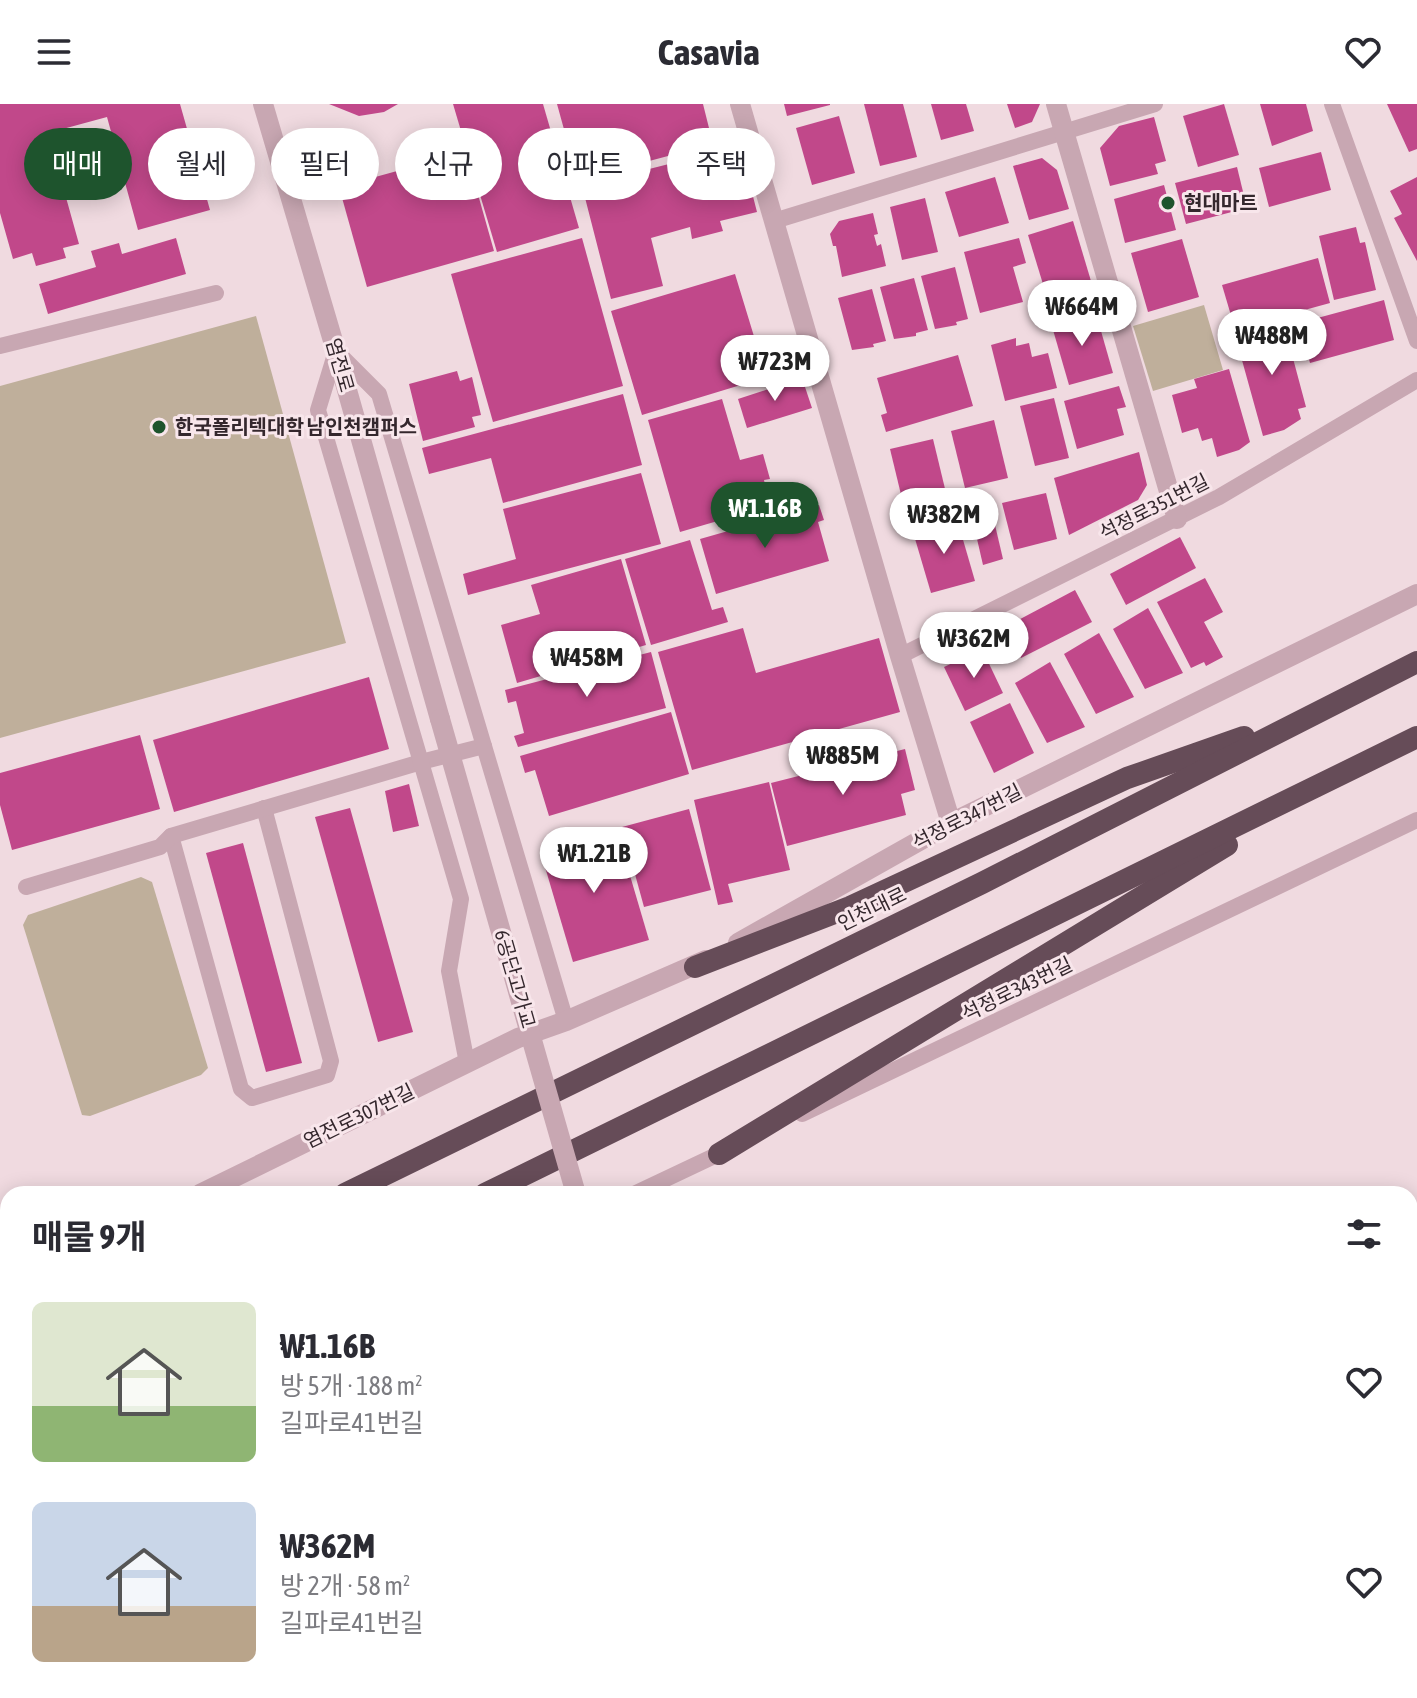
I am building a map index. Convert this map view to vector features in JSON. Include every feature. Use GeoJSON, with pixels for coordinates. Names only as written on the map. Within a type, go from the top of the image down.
{"type":"FeatureCollection","features":[{"type":"Feature","properties":{"kind":"highway","name":"인천대로"},"geometry":{"type":"LineString","coordinates":[[361,1186],[982,883],[1417,662]]}},
{"type":"Feature","properties":{"kind":"highway"},"geometry":{"type":"LineString","coordinates":[[695,967],[850,907],[1127,778],[1325,709]]}},
{"type":"Feature","properties":{"kind":"highway"},"geometry":{"type":"LineString","coordinates":[[501,1186],[1417,737]]}},
{"type":"Feature","properties":{"kind":"highway"},"geometry":{"type":"LineString","coordinates":[[719,1154],[1347,772]]}},
{"type":"Feature","properties":{"kind":"street","name":"염전로"},"geometry":{"type":"LineString","coordinates":[[263,104],[440,719]]}},
{"type":"Feature","properties":{"kind":"street"},"geometry":{"type":"LineString","coordinates":[[740,104],[951,823]]}},
{"type":"Feature","properties":{"kind":"street"},"geometry":{"type":"LineString","coordinates":[[1056,104],[1177,519]]}},
{"type":"Feature","properties":{"kind":"street","name":"석정로347번길"},"geometry":{"type":"LineString","coordinates":[[518,1038],[695,967],[951,823],[1417,594]]}},
{"type":"Feature","properties":{"kind":"street","name":"6공단고가교"},"geometry":{"type":"LineString","coordinates":[[440,719],[574,1186]]}},
{"type":"Feature","properties":{"kind":"street","name":"염전로307번길"},"geometry":{"type":"LineString","coordinates":[[216,1186],[518,1038]]}},
{"type":"Feature","properties":{"kind":"lane"},"geometry":{"type":"LineString","coordinates":[[774,221],[1155,104]]}},
{"type":"Feature","properties":{"kind":"lane"},"geometry":{"type":"LineString","coordinates":[[1332,104],[1417,341]]}},
{"type":"Feature","properties":{"kind":"lane"},"geometry":{"type":"LineString","coordinates":[[0,346],[216,293]]}},
{"type":"Feature","properties":{"kind":"lane"},"geometry":{"type":"LineString","coordinates":[[467,1063],[449,971],[461,899],[318,410],[336,351],[379,394],[566,1021]]}},
{"type":"Feature","properties":{"kind":"lane","name":"석정로351번길"},"geometry":{"type":"LineString","coordinates":[[900,656],[1219,497],[1417,380]]}},
{"type":"Feature","properties":{"kind":"lane"},"geometry":{"type":"LineString","coordinates":[[26,887],[160,847],[171,836],[484,746]]}},
{"type":"Feature","properties":{"kind":"lane"},"geometry":{"type":"LineString","coordinates":[[171,836],[241,1089],[252,1098],[327,1075],[331,1061],[264,808]]}},
{"type":"Feature","properties":{"kind":"lane","name":"석정로343번길"},"geometry":{"type":"LineString","coordinates":[[651,1186],[1417,820]]}},
{"type":"Feature","properties":{"kind":"shaded area"},"geometry":{"type":"Polygon","coordinates":[[[1204,305],[1223,370],[1153,391],[1133,326],[1204,305]]]}},
{"type":"Feature","properties":{"kind":"shaded area"},"geometry":{"type":"Polygon","coordinates":[[[256,316],[346,643],[0,738],[0,386],[256,316]]]}},
{"type":"Feature","properties":{"kind":"shaded area"},"geometry":{"type":"Polygon","coordinates":[[[141,877],[152,882],[208,1068],[201,1075],[90,1116],[82,1115],[23,925],[28,915],[141,877]]]}},
{"type":"Feature","properties":{"kind":"building"},"geometry":{"type":"Polygon","coordinates":[[[0,104],[180,104],[187,128],[148,128],[148,200],[207,200],[210,210],[138,230],[130,200],[132,128],[110,128],[107,117],[66,128],[24,128],[24,200],[67,200],[79,244],[63,248],[66,258],[36,266],[32,253],[13,259],[0,213],[0,104]]]}},
{"type":"Feature","properties":{"kind":"building"},"geometry":{"type":"Polygon","coordinates":[[[329,104],[398,104],[384,112],[359,116],[329,104]]]}},
{"type":"Feature","properties":{"kind":"building"},"geometry":{"type":"Polygon","coordinates":[[[453,104],[543,104],[550,128],[518,128],[518,200],[571,200],[579,228],[497,252],[482,200],[502,200],[502,128],[460,128],[453,104]]]}},
{"type":"Feature","properties":{"kind":"building"},"geometry":{"type":"Polygon","coordinates":[[[557,104],[703,104],[709,128],[667,128],[667,156],[651,161],[651,128],[564,128],[557,104]]]}},
{"type":"Feature","properties":{"kind":"building"},"geometry":{"type":"Polygon","coordinates":[[[784,104],[830,104],[830,105],[787,116],[784,104]]]}},
{"type":"Feature","properties":{"kind":"building"},"geometry":{"type":"Polygon","coordinates":[[[864,104],[903,104],[917,157],[880,166],[864,104]]]}},
{"type":"Feature","properties":{"kind":"building"},"geometry":{"type":"Polygon","coordinates":[[[931,104],[966,104],[974,131],[941,140],[931,104]]]}},
{"type":"Feature","properties":{"kind":"building"},"geometry":{"type":"Polygon","coordinates":[[[1007,104],[1040,104],[1032,122],[1015,128],[1007,104]]]}},
{"type":"Feature","properties":{"kind":"building"},"geometry":{"type":"Polygon","coordinates":[[[1224,104],[1239,155],[1198,167],[1183,116],[1224,104]]]}},
{"type":"Feature","properties":{"kind":"building"},"geometry":{"type":"Polygon","coordinates":[[[1260,104],[1306,104],[1313,131],[1272,146],[1260,104]]]}},
{"type":"Feature","properties":{"kind":"building"},"geometry":{"type":"Polygon","coordinates":[[[1387,104],[1417,104],[1417,149],[1409,152],[1387,104]]]}},
{"type":"Feature","properties":{"kind":"building"},"geometry":{"type":"Polygon","coordinates":[[[839,116],[855,173],[812,185],[796,128],[839,116]]]}},
{"type":"Feature","properties":{"kind":"building"},"geometry":{"type":"Polygon","coordinates":[[[1154,117],[1166,161],[1155,164],[1158,174],[1110,186],[1100,148],[1119,126],[1154,117]]]}},
{"type":"Feature","properties":{"kind":"building"},"geometry":{"type":"Polygon","coordinates":[[[1321,152],[1331,190],[1269,207],[1259,168],[1321,152]]]}},
{"type":"Feature","properties":{"kind":"building"},"geometry":{"type":"Polygon","coordinates":[[[1042,158],[1057,170],[1069,209],[1029,220],[1013,166],[1042,158]]]}},
{"type":"Feature","properties":{"kind":"building"},"geometry":{"type":"Polygon","coordinates":[[[667,164],[667,200],[754,200],[757,212],[720,221],[723,231],[692,239],[690,227],[651,238],[663,286],[611,299],[586,200],[651,200],[651,169],[667,164]]]}},
{"type":"Feature","properties":{"kind":"building"},"geometry":{"type":"Polygon","coordinates":[[[1237,167],[1247,208],[1186,224],[1175,183],[1237,167]]]}},
{"type":"Feature","properties":{"kind":"building"},"geometry":{"type":"Polygon","coordinates":[[[395,172],[395,200],[480,200],[494,251],[367,287],[343,200],[379,200],[379,176],[395,172]]]}},
{"type":"Feature","properties":{"kind":"building"},"geometry":{"type":"Polygon","coordinates":[[[995,177],[1009,223],[959,237],[945,192],[995,177]]]}},
{"type":"Feature","properties":{"kind":"building"},"geometry":{"type":"Polygon","coordinates":[[[1417,177],[1417,261],[1394,218],[1402,214],[1390,191],[1417,177]]]}},
{"type":"Feature","properties":{"kind":"building"},"geometry":{"type":"Polygon","coordinates":[[[1164,185],[1176,230],[1125,243],[1114,199],[1164,185]]]}},
{"type":"Feature","properties":{"kind":"building"},"geometry":{"type":"Polygon","coordinates":[[[925,198],[938,252],[902,260],[890,207],[925,198]]]}},
{"type":"Feature","properties":{"kind":"building"},"geometry":{"type":"Polygon","coordinates":[[[873,213],[878,234],[874,235],[877,246],[881,244],[886,266],[842,277],[836,246],[833,246],[830,234],[839,221],[873,213]]]}},
{"type":"Feature","properties":{"kind":"building"},"geometry":{"type":"Polygon","coordinates":[[[1073,221],[1091,281],[1046,294],[1028,235],[1073,221]]]}},
{"type":"Feature","properties":{"kind":"building"},"geometry":{"type":"Polygon","coordinates":[[[1356,227],[1360,243],[1365,242],[1376,290],[1334,300],[1319,236],[1356,227]]]}},
{"type":"Feature","properties":{"kind":"building"},"geometry":{"type":"Polygon","coordinates":[[[176,238],[186,274],[48,314],[39,284],[96,267],[91,251],[119,243],[122,254],[176,238]]]}},
{"type":"Feature","properties":{"kind":"building"},"geometry":{"type":"Polygon","coordinates":[[[582,238],[623,386],[493,422],[451,274],[582,238]]]}},
{"type":"Feature","properties":{"kind":"building"},"geometry":{"type":"Polygon","coordinates":[[[1019,238],[1026,263],[1013,267],[1023,302],[980,313],[964,252],[1019,238]]]}},
{"type":"Feature","properties":{"kind":"building"},"geometry":{"type":"Polygon","coordinates":[[[1182,239],[1199,297],[1148,312],[1131,253],[1182,239]]]}},
{"type":"Feature","properties":{"kind":"building"},"geometry":{"type":"Polygon","coordinates":[[[1318,258],[1330,303],[1235,329],[1222,285],[1318,258]]]}},
{"type":"Feature","properties":{"kind":"building"},"geometry":{"type":"Polygon","coordinates":[[[955,267],[968,319],[956,322],[957,325],[935,329],[921,276],[955,267]]]}},
{"type":"Feature","properties":{"kind":"building"},"geometry":{"type":"Polygon","coordinates":[[[735,274],[760,356],[738,362],[744,384],[642,415],[611,311],[735,274]]]}},
{"type":"Feature","properties":{"kind":"building"},"geometry":{"type":"Polygon","coordinates":[[[914,278],[928,330],[916,333],[916,336],[894,339],[880,287],[914,278]]]}},
{"type":"Feature","properties":{"kind":"building"},"geometry":{"type":"Polygon","coordinates":[[[872,289],[886,341],[873,344],[874,347],[852,350],[838,298],[872,289]]]}},
{"type":"Feature","properties":{"kind":"building"},"geometry":{"type":"Polygon","coordinates":[[[1384,300],[1394,340],[1310,363],[1299,323],[1384,300]]]}},
{"type":"Feature","properties":{"kind":"building"},"geometry":{"type":"Polygon","coordinates":[[[1095,310],[1113,373],[1069,385],[1051,323],[1095,310]]]}},
{"type":"Feature","properties":{"kind":"building"},"geometry":{"type":"Polygon","coordinates":[[[1283,321],[1306,407],[1298,409],[1301,419],[1284,430],[1263,436],[1235,335],[1283,321]]]}},
{"type":"Feature","properties":{"kind":"building"},"geometry":{"type":"Polygon","coordinates":[[[1016,338],[1016,346],[1029,343],[1032,357],[1048,353],[1057,388],[1005,401],[991,345],[1016,338]]]}},
{"type":"Feature","properties":{"kind":"building"},"geometry":{"type":"Polygon","coordinates":[[[958,355],[973,406],[886,432],[881,415],[887,413],[877,378],[958,355]]]}},
{"type":"Feature","properties":{"kind":"building"},"geometry":{"type":"Polygon","coordinates":[[[1229,369],[1250,442],[1239,450],[1217,457],[1212,438],[1202,441],[1198,428],[1182,433],[1172,395],[1197,388],[1194,379],[1229,369]]]}},
{"type":"Feature","properties":{"kind":"building"},"geometry":{"type":"Polygon","coordinates":[[[457,371],[460,381],[472,377],[481,415],[472,417],[475,427],[423,441],[409,384],[457,371]]]}},
{"type":"Feature","properties":{"kind":"building"},"geometry":{"type":"Polygon","coordinates":[[[802,378],[812,408],[747,428],[738,399],[802,378]]]}},
{"type":"Feature","properties":{"kind":"building"},"geometry":{"type":"Polygon","coordinates":[[[1119,386],[1126,407],[1117,409],[1124,435],[1077,449],[1064,401],[1119,386]]]}},
{"type":"Feature","properties":{"kind":"building"},"geometry":{"type":"Polygon","coordinates":[[[623,394],[642,465],[503,503],[491,458],[429,474],[422,448],[623,394]]]}},
{"type":"Feature","properties":{"kind":"building"},"geometry":{"type":"Polygon","coordinates":[[[1054,398],[1069,458],[1035,466],[1020,406],[1054,398]]]}},
{"type":"Feature","properties":{"kind":"building"},"geometry":{"type":"Polygon","coordinates":[[[722,399],[740,460],[763,454],[770,479],[764,480],[767,494],[783,490],[786,501],[680,532],[648,420],[722,399]]]}},
{"type":"Feature","properties":{"kind":"building"},"geometry":{"type":"Polygon","coordinates":[[[994,420],[1008,478],[965,488],[951,431],[994,420]]]}},
{"type":"Feature","properties":{"kind":"building"},"geometry":{"type":"Polygon","coordinates":[[[933,439],[947,497],[904,507],[890,449],[933,439]]]}},
{"type":"Feature","properties":{"kind":"building"},"geometry":{"type":"Polygon","coordinates":[[[1139,452],[1147,485],[1138,500],[1069,535],[1054,478],[1139,452]]]}},
{"type":"Feature","properties":{"kind":"building"},"geometry":{"type":"Polygon","coordinates":[[[641,473],[661,544],[468,595],[463,574],[516,559],[503,509],[641,473]]]}},
{"type":"Feature","properties":{"kind":"building"},"geometry":{"type":"Polygon","coordinates":[[[1046,493],[1057,539],[1014,550],[1002,503],[1046,493]]]}},
{"type":"Feature","properties":{"kind":"building"},"geometry":{"type":"Polygon","coordinates":[[[819,505],[824,520],[818,522],[829,561],[716,594],[700,539],[819,505]]]}},
{"type":"Feature","properties":{"kind":"building"},"geometry":{"type":"Polygon","coordinates":[[[991,508],[1003,559],[983,565],[971,513],[991,508]]]}},
{"type":"Feature","properties":{"kind":"building"},"geometry":{"type":"Polygon","coordinates":[[[957,519],[975,581],[931,593],[913,532],[957,519]]]}},
{"type":"Feature","properties":{"kind":"building"},"geometry":{"type":"Polygon","coordinates":[[[1180,537],[1196,568],[1126,605],[1110,574],[1180,537]]]}},
{"type":"Feature","properties":{"kind":"building"},"geometry":{"type":"Polygon","coordinates":[[[690,540],[712,610],[723,607],[728,622],[651,645],[625,559],[690,540]]]}},
{"type":"Feature","properties":{"kind":"building"},"geometry":{"type":"Polygon","coordinates":[[[621,559],[646,645],[517,683],[501,625],[540,614],[531,585],[621,559]]]}},
{"type":"Feature","properties":{"kind":"building"},"geometry":{"type":"Polygon","coordinates":[[[1205,578],[1223,612],[1204,622],[1223,657],[1206,666],[1204,662],[1191,668],[1157,602],[1205,578]]]}},
{"type":"Feature","properties":{"kind":"building"},"geometry":{"type":"Polygon","coordinates":[[[1075,590],[1092,622],[1021,658],[1005,627],[1075,590]]]}},
{"type":"Feature","properties":{"kind":"building"},"geometry":{"type":"Polygon","coordinates":[[[1148,608],[1183,673],[1145,689],[1113,629],[1148,608]]]}},
{"type":"Feature","properties":{"kind":"building"},"geometry":{"type":"Polygon","coordinates":[[[743,628],[756,673],[879,638],[900,712],[692,770],[658,652],[743,628]]]}},
{"type":"Feature","properties":{"kind":"building"},"geometry":{"type":"Polygon","coordinates":[[[1099,633],[1134,697],[1096,714],[1064,654],[1099,633]]]}},
{"type":"Feature","properties":{"kind":"building"},"geometry":{"type":"Polygon","coordinates":[[[982,649],[1003,693],[965,711],[944,667],[982,649]]]}},
{"type":"Feature","properties":{"kind":"building"},"geometry":{"type":"Polygon","coordinates":[[[651,652],[666,708],[518,747],[514,736],[524,733],[516,701],[508,703],[505,690],[651,652]]]}},
{"type":"Feature","properties":{"kind":"building"},"geometry":{"type":"Polygon","coordinates":[[[1050,662],[1085,727],[1047,743],[1015,683],[1050,662]]]}},
{"type":"Feature","properties":{"kind":"building"},"geometry":{"type":"Polygon","coordinates":[[[369,677],[389,749],[174,812],[153,740],[369,677]]]}},
{"type":"Feature","properties":{"kind":"building"},"geometry":{"type":"Polygon","coordinates":[[[1010,703],[1034,753],[994,773],[970,722],[1010,703]]]}},
{"type":"Feature","properties":{"kind":"building"},"geometry":{"type":"Polygon","coordinates":[[[671,712],[689,774],[549,816],[535,770],[525,773],[520,756],[671,712]]]}},
{"type":"Feature","properties":{"kind":"building"},"geometry":{"type":"Polygon","coordinates":[[[140,735],[160,809],[12,850],[0,805],[0,773],[140,735]]]}},
{"type":"Feature","properties":{"kind":"building"},"geometry":{"type":"Polygon","coordinates":[[[905,749],[915,790],[901,794],[906,815],[787,846],[771,783],[905,749]]]}},
{"type":"Feature","properties":{"kind":"building"},"geometry":{"type":"Polygon","coordinates":[[[769,782],[790,870],[728,884],[733,902],[718,905],[694,800],[769,782]]]}},
{"type":"Feature","properties":{"kind":"building"},"geometry":{"type":"Polygon","coordinates":[[[409,784],[419,826],[393,832],[385,791],[409,784]]]}},
{"type":"Feature","properties":{"kind":"building"},"geometry":{"type":"Polygon","coordinates":[[[350,808],[413,1032],[378,1042],[315,817],[350,808]]]}},
{"type":"Feature","properties":{"kind":"building"},"geometry":{"type":"Polygon","coordinates":[[[689,809],[711,890],[644,907],[622,827],[689,809]]]}},
{"type":"Feature","properties":{"kind":"building"},"geometry":{"type":"Polygon","coordinates":[[[616,828],[649,940],[573,962],[540,850],[616,828]]]}},
{"type":"Feature","properties":{"kind":"building"},"geometry":{"type":"Polygon","coordinates":[[[243,843],[302,1063],[266,1072],[206,853],[243,843]]]}},
{"type":"Feature","properties":{"kind":"place","name":"현대마트"},"geometry":{"type":"Point","coordinates":[1168,203]}},
{"type":"Feature","properties":{"kind":"place","name":"한국폴리텍대학 남인천캠퍼스"},"geometry":{"type":"Point","coordinates":[159,427]}}]}
